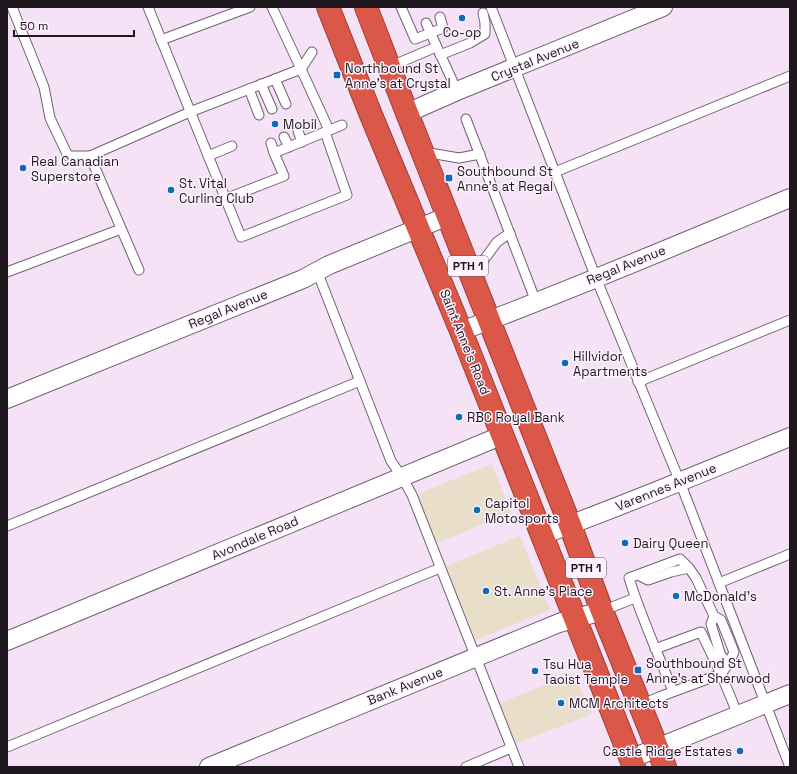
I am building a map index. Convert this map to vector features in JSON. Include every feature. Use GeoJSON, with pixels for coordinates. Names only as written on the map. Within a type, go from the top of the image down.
{"type":"FeatureCollection","features":[{"type":"Feature","properties":{"kind":"highway","name":"Saint Anne's Road"},"geometry":{"type":"LineString","coordinates":[[328,7],[371,115],[461,331],[632,763]]}},
{"type":"Feature","properties":{"kind":"highway","name":"PTH 1"},"geometry":{"type":"LineString","coordinates":[[366,7],[661,758]]}},
{"type":"Feature","properties":{"kind":"street","name":"Crystal Avenue"},"geometry":{"type":"LineString","coordinates":[[407,112],[663,7]]}},
{"type":"Feature","properties":{"kind":"street","name":"Regal Avenue"},"geometry":{"type":"LineString","coordinates":[[461,331],[596,278],[790,198]]}},
{"type":"Feature","properties":{"kind":"street","name":"Regal Avenue"},"geometry":{"type":"LineString","coordinates":[[7,399],[303,279],[329,265],[448,216]]}},
{"type":"Feature","properties":{"kind":"street","name":"Avondale Road"},"geometry":{"type":"LineString","coordinates":[[7,641],[502,435]]}},
{"type":"Feature","properties":{"kind":"street","name":"Varennes Avenue"},"geometry":{"type":"LineString","coordinates":[[542,535],[680,482],[790,437]]}},
{"type":"Feature","properties":{"kind":"street","name":"Bank Avenue"},"geometry":{"type":"LineString","coordinates":[[209,767],[559,623],[602,610]]}},
{"type":"Feature","properties":{"kind":"street"},"geometry":{"type":"LineString","coordinates":[[632,763],[661,758],[738,715],[790,694]]}},
{"type":"Feature","properties":{"kind":"lane"},"geometry":{"type":"LineString","coordinates":[[12,7],[44,87],[50,118],[68,156],[90,156],[190,112],[301,68],[312,52]]}},
{"type":"Feature","properties":{"kind":"lane"},"geometry":{"type":"LineString","coordinates":[[148,7],[241,237],[347,195],[327,131],[301,68],[272,7]]}},
{"type":"Feature","properties":{"kind":"lane"},"geometry":{"type":"LineString","coordinates":[[161,40],[250,7]]}},
{"type":"Feature","properties":{"kind":"lane"},"geometry":{"type":"LineString","coordinates":[[401,7],[414,39],[443,28],[440,17]]}},
{"type":"Feature","properties":{"kind":"lane"},"geometry":{"type":"LineString","coordinates":[[491,7],[596,278],[680,482],[790,767]]}},
{"type":"Feature","properties":{"kind":"lane"},"geometry":{"type":"LineString","coordinates":[[390,67],[438,51],[470,43],[484,34],[485,23],[482,13]]}},
{"type":"Feature","properties":{"kind":"lane"},"geometry":{"type":"LineString","coordinates":[[426,23],[456,91]]}},
{"type":"Feature","properties":{"kind":"lane"},"geometry":{"type":"LineString","coordinates":[[555,172],[790,76]]}},
{"type":"Feature","properties":{"kind":"lane"},"geometry":{"type":"LineString","coordinates":[[274,79],[286,104]]}},
{"type":"Feature","properties":{"kind":"lane"},"geometry":{"type":"LineString","coordinates":[[262,84],[272,109]]}},
{"type":"Feature","properties":{"kind":"lane"},"geometry":{"type":"LineString","coordinates":[[249,89],[259,115]]}},
{"type":"Feature","properties":{"kind":"lane"},"geometry":{"type":"LineString","coordinates":[[466,119],[536,302]]}},
{"type":"Feature","properties":{"kind":"lane"},"geometry":{"type":"LineString","coordinates":[[274,153],[342,125]]}},
{"type":"Feature","properties":{"kind":"lane"},"geometry":{"type":"LineString","coordinates":[[298,131],[302,142]]}},
{"type":"Feature","properties":{"kind":"lane"},"geometry":{"type":"LineString","coordinates":[[284,137],[289,147]]}},
{"type":"Feature","properties":{"kind":"lane"},"geometry":{"type":"LineString","coordinates":[[225,199],[284,176],[271,143]]}},
{"type":"Feature","properties":{"kind":"lane"},"geometry":{"type":"LineString","coordinates":[[208,156],[232,146]]}},
{"type":"Feature","properties":{"kind":"lane"},"geometry":{"type":"LineString","coordinates":[[422,152],[459,158],[480,154]]}},
{"type":"Feature","properties":{"kind":"lane"},"geometry":{"type":"LineString","coordinates":[[90,156],[139,270]]}},
{"type":"Feature","properties":{"kind":"lane"},"geometry":{"type":"LineString","coordinates":[[7,272],[121,229]]}},
{"type":"Feature","properties":{"kind":"lane"},"geometry":{"type":"LineString","coordinates":[[472,276],[497,242],[510,233]]}},
{"type":"Feature","properties":{"kind":"lane"},"geometry":{"type":"LineString","coordinates":[[317,271],[391,462],[402,477],[412,495],[519,767]]}},
{"type":"Feature","properties":{"kind":"lane"},"geometry":{"type":"LineString","coordinates":[[638,382],[790,320]]}},
{"type":"Feature","properties":{"kind":"lane"},"geometry":{"type":"LineString","coordinates":[[7,526],[360,381]]}},
{"type":"Feature","properties":{"kind":"lane"},"geometry":{"type":"LineString","coordinates":[[718,583],[790,554]]}},
{"type":"Feature","properties":{"kind":"lane"},"geometry":{"type":"LineString","coordinates":[[7,748],[440,568]]}},
{"type":"Feature","properties":{"kind":"lane"},"geometry":{"type":"LineString","coordinates":[[640,705],[673,691],[721,674],[729,663],[734,652],[721,620],[714,616],[696,578],[689,568],[671,572],[648,580],[638,575],[629,578],[635,598],[673,691]]}},
{"type":"Feature","properties":{"kind":"lane"},"geometry":{"type":"LineString","coordinates":[[602,610],[635,598]]}},
{"type":"Feature","properties":{"kind":"lane"},"geometry":{"type":"LineString","coordinates":[[714,616],[711,624],[721,656],[729,663]]}},
{"type":"Feature","properties":{"kind":"lane"},"geometry":{"type":"LineString","coordinates":[[655,649],[701,632],[738,715]]}},
{"type":"Feature","properties":{"kind":"lane"},"geometry":{"type":"LineString","coordinates":[[466,767],[512,748]]}},
{"type":"Feature","properties":{"kind":"shaded area"},"geometry":{"type":"Polygon","coordinates":[[[492,464],[511,513],[436,543],[417,494],[492,464]]]}},
{"type":"Feature","properties":{"kind":"shaded area"},"geometry":{"type":"Polygon","coordinates":[[[520,536],[550,610],[476,640],[446,566],[520,536]]]}},
{"type":"Feature","properties":{"kind":"shaded area"},"geometry":{"type":"Polygon","coordinates":[[[574,673],[592,714],[515,744],[500,703],[574,673]]]}},
{"type":"Feature","properties":{"kind":"place","name":"Co-op"},"geometry":{"type":"Point","coordinates":[462,18]}},
{"type":"Feature","properties":{"kind":"place","name":"Northbound St Anne's at Crystal"},"geometry":{"type":"Point","coordinates":[337,75]}},
{"type":"Feature","properties":{"kind":"place","name":"Mobil"},"geometry":{"type":"Point","coordinates":[275,124]}},
{"type":"Feature","properties":{"kind":"place","name":"Real Canadian Superstore"},"geometry":{"type":"Point","coordinates":[23,168]}},
{"type":"Feature","properties":{"kind":"place","name":"Southbound St Anne's at Regal"},"geometry":{"type":"Point","coordinates":[449,178]}},
{"type":"Feature","properties":{"kind":"place","name":"St. Vital Curling Club"},"geometry":{"type":"Point","coordinates":[171,190]}},
{"type":"Feature","properties":{"kind":"place","name":"Hillvidor Apartments"},"geometry":{"type":"Point","coordinates":[565,363]}},
{"type":"Feature","properties":{"kind":"place","name":"RBC Royal Bank"},"geometry":{"type":"Point","coordinates":[459,417]}},
{"type":"Feature","properties":{"kind":"place","name":"Capitol Motosports"},"geometry":{"type":"Point","coordinates":[477,510]}},
{"type":"Feature","properties":{"kind":"place","name":"Dairy Queen"},"geometry":{"type":"Point","coordinates":[625,543]}},
{"type":"Feature","properties":{"kind":"place","name":"St. Anne's Place"},"geometry":{"type":"Point","coordinates":[486,591]}},
{"type":"Feature","properties":{"kind":"place","name":"McDonald's"},"geometry":{"type":"Point","coordinates":[676,596]}},
{"type":"Feature","properties":{"kind":"place","name":"Southbound St Anne's at Sherwood"},"geometry":{"type":"Point","coordinates":[638,670]}},
{"type":"Feature","properties":{"kind":"place","name":"Tsu Hua Taoist Temple"},"geometry":{"type":"Point","coordinates":[535,671]}},
{"type":"Feature","properties":{"kind":"place","name":"MCM Architects"},"geometry":{"type":"Point","coordinates":[561,703]}},
{"type":"Feature","properties":{"kind":"place","name":"Castle Ridge Estates"},"geometry":{"type":"Point","coordinates":[740,751]}}]}
